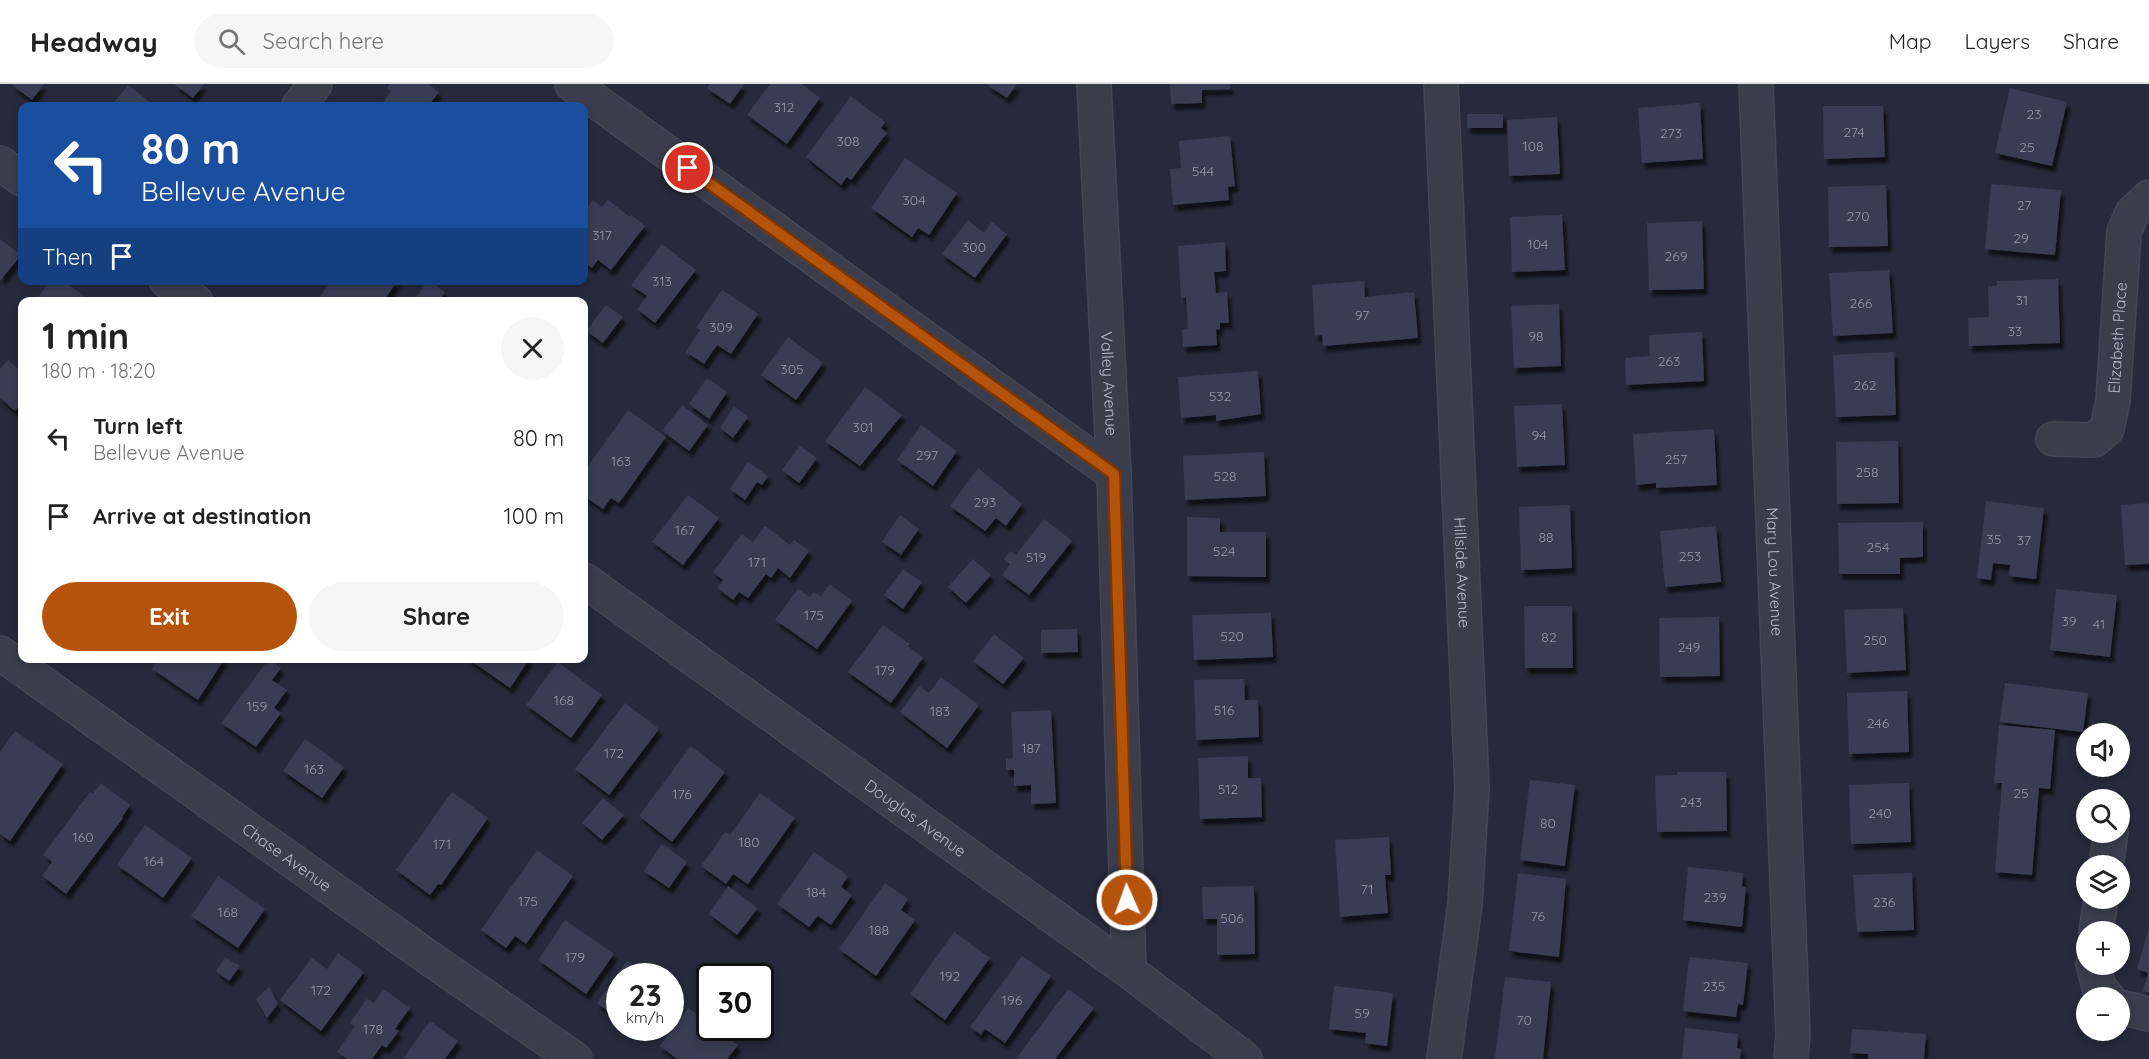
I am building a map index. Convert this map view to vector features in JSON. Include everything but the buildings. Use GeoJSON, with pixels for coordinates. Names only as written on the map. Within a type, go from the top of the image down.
{"type":"FeatureCollection","features":[{"type":"Feature","properties":{"kind":"street"},"geometry":{"type":"LineString","coordinates":[[302,102],[315,84]]}},
{"type":"Feature","properties":{"kind":"street"},"geometry":{"type":"LineString","coordinates":[[572,84],[1114,474]]}},
{"type":"Feature","properties":{"kind":"street","name":"Valley Avenue"},"geometry":{"type":"LineString","coordinates":[[1094,84],[1114,474],[1129,971]]}},
{"type":"Feature","properties":{"kind":"street","name":"Hillside Avenue"},"geometry":{"type":"LineString","coordinates":[[1441,84],[1472,788],[1465,904],[1444,1059]]}},
{"type":"Feature","properties":{"kind":"street","name":"Mary Lou Avenue"},"geometry":{"type":"LineString","coordinates":[[1756,84],[1793,1035],[1791,1059]]}},
{"type":"Feature","properties":{"kind":"street"},"geometry":{"type":"LineString","coordinates":[[0,163],[18,176]]}},
{"type":"Feature","properties":{"kind":"street","name":"Elizabeth Place"},"geometry":{"type":"LineString","coordinates":[[2053,439],[2094,440],[2107,429],[2114,401],[2124,232],[2132,213],[2149,197]]}},
{"type":"Feature","properties":{"kind":"street","name":"Douglas Avenue"},"geometry":{"type":"LineString","coordinates":[[588,583],[1129,971],[1245,1059]]}},
{"type":"Feature","properties":{"kind":"street","name":"Chase Avenue"},"geometry":{"type":"LineString","coordinates":[[0,653],[575,1059]]}},
{"type":"Feature","properties":{"kind":"street"},"geometry":{"type":"LineString","coordinates":[[2130,1009],[2149,1014]]}},
{"type":"Feature","properties":{"kind":"route"},"geometry":{"type":"LineString","coordinates":[[688,168],[1114,474],[1127,900]]}}]}
